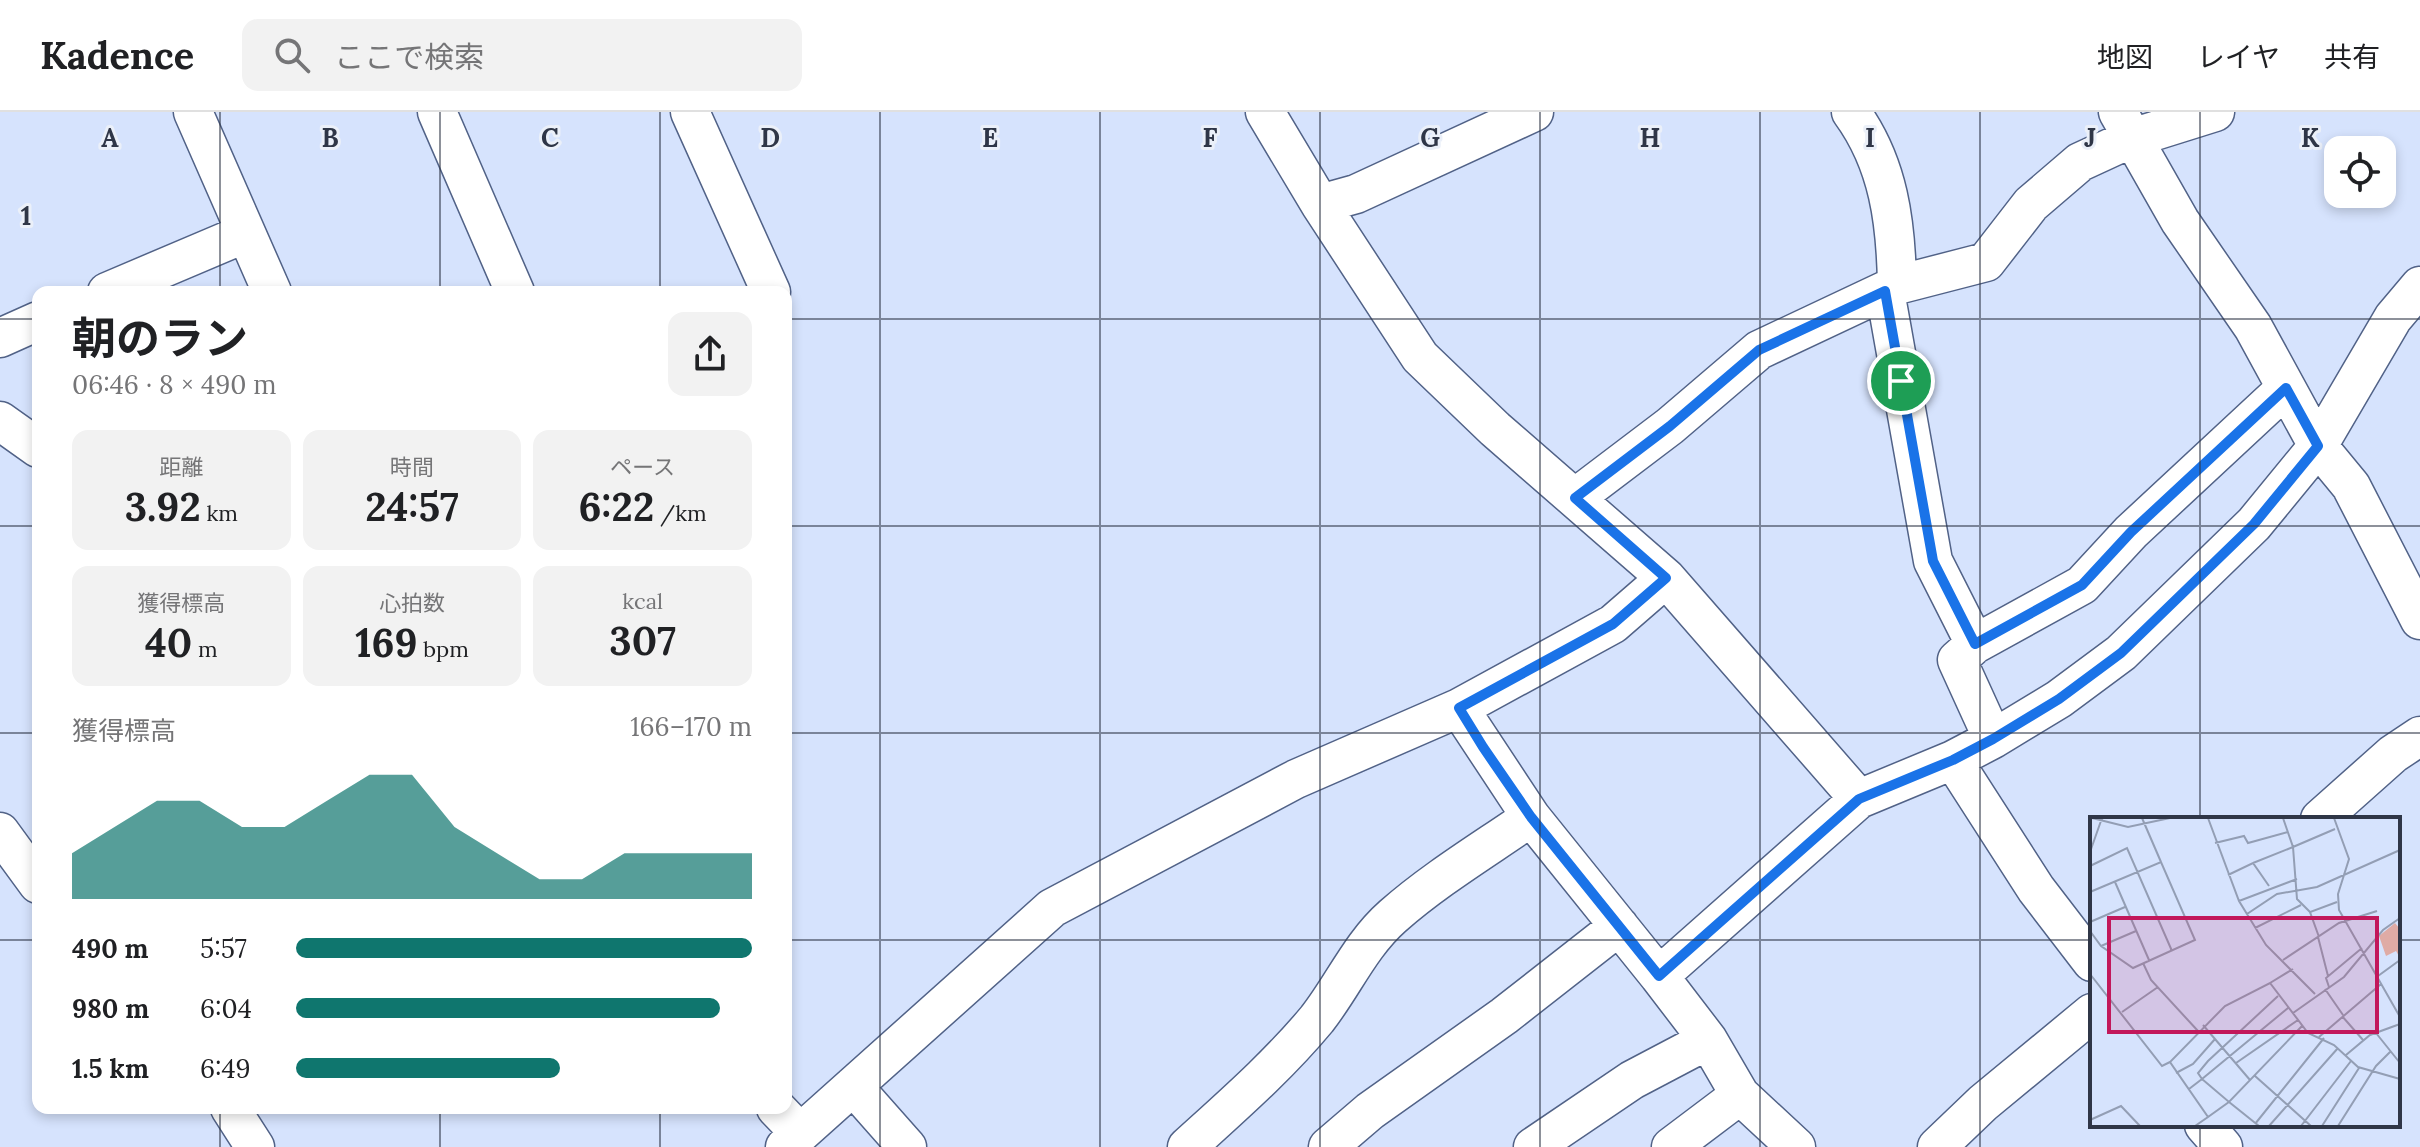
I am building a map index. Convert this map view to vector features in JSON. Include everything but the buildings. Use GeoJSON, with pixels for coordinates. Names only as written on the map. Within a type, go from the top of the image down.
{"type":"FeatureCollection","features":[{"type":"Feature","properties":{"kind":"street"},"geometry":{"type":"LineString","coordinates":[[193,112],[269,286]]}},
{"type":"Feature","properties":{"kind":"street"},"geometry":{"type":"LineString","coordinates":[[437,112],[512,286]]}},
{"type":"Feature","properties":{"kind":"street"},"geometry":{"type":"LineString","coordinates":[[690,112],[768,286]]}},
{"type":"Feature","properties":{"kind":"street"},"geometry":{"type":"LineString","coordinates":[[1265,112],[1320,204],[1420,357],[1495,429],[1666,578],[1859,799]]}},
{"type":"Feature","properties":{"kind":"street"},"geometry":{"type":"LineString","coordinates":[[1320,204],[1356,194],[1534,112]]}},
{"type":"Feature","properties":{"kind":"street"},"geometry":{"type":"LineString","coordinates":[[1851,112],[1865,131],[1883,175],[1896,235],[1891,288],[1933,561],[1975,644]]}},
{"type":"Feature","properties":{"kind":"street"},"geometry":{"type":"LineString","coordinates":[[1575,498],[1670,426],[1759,350],[1891,288],[1986,262],[2031,204],[2125,125],[2215,112]]}},
{"type":"Feature","properties":{"kind":"street"},"geometry":{"type":"LineString","coordinates":[[2125,125],[2180,221],[2253,327],[2318,446],[2351,486],[2420,620]]}},
{"type":"Feature","properties":{"kind":"street"},"geometry":{"type":"LineString","coordinates":[[121,286],[246,233]]}},
{"type":"Feature","properties":{"kind":"street"},"geometry":{"type":"LineString","coordinates":[[1659,976],[1859,799],[1953,760],[1993,739],[2059,699],[2121,653],[2254,524],[2318,446],[2393,318],[2420,286]]}},
{"type":"Feature","properties":{"kind":"street"},"geometry":{"type":"LineString","coordinates":[[0,338],[32,324]]}},
{"type":"Feature","properties":{"kind":"street"},"geometry":{"type":"LineString","coordinates":[[1993,739],[1957,660],[1975,644],[2082,585],[2131,532],[2286,388]]}},
{"type":"Feature","properties":{"kind":"street"},"geometry":{"type":"LineString","coordinates":[[0,421],[32,444]]}},
{"type":"Feature","properties":{"kind":"street"},"geometry":{"type":"LineString","coordinates":[[787,1129],[853,1086],[1052,908],[1296,779],[1459,708],[1613,624],[1666,578]]}},
{"type":"Feature","properties":{"kind":"street"},"geometry":{"type":"LineString","coordinates":[[1459,708],[1531,817],[1708,1040],[1740,1095],[1796,1147]]}},
{"type":"Feature","properties":{"kind":"street"},"geometry":{"type":"LineString","coordinates":[[2322,817],[2393,754],[2420,736]]}},
{"type":"Feature","properties":{"kind":"street"},"geometry":{"type":"LineString","coordinates":[[1953,760],[2036,889],[2090,959]]}},
{"type":"Feature","properties":{"kind":"street"},"geometry":{"type":"LineString","coordinates":[[1187,1147],[1260,1081],[1318,1017],[1354,962],[1390,918],[1437,881],[1531,817]]}},
{"type":"Feature","properties":{"kind":"street"},"geometry":{"type":"LineString","coordinates":[[0,832],[32,876]]}},
{"type":"Feature","properties":{"kind":"street"},"geometry":{"type":"LineString","coordinates":[[1328,1147],[1370,1111],[1504,1016],[1619,926]]}},
{"type":"Feature","properties":{"kind":"street"},"geometry":{"type":"LineString","coordinates":[[1937,1147],[1983,1103],[2090,1015]]}},
{"type":"Feature","properties":{"kind":"street"},"geometry":{"type":"LineString","coordinates":[[1533,1147],[1632,1080],[1708,1040]]}},
{"type":"Feature","properties":{"kind":"street"},"geometry":{"type":"LineString","coordinates":[[853,1086],[907,1147]]}},
{"type":"Feature","properties":{"kind":"street"},"geometry":{"type":"LineString","coordinates":[[1671,1147],[1740,1095]]}},
{"type":"Feature","properties":{"kind":"street"},"geometry":{"type":"LineString","coordinates":[[234,1114],[255,1147]]}},
{"type":"Feature","properties":{"kind":"street"},"geometry":{"type":"LineString","coordinates":[[2206,1127],[2223,1147]]}},
{"type":"Feature","properties":{"kind":"route"},"geometry":{"type":"LineString","coordinates":[[1885,291],[1901,381],[1933,561],[1975,644],[2082,585],[2131,532],[2286,388],[2318,446],[2254,524],[2121,653],[2059,699],[1993,739],[1953,760],[1859,799],[1659,976],[1531,817],[1459,708],[1613,624],[1666,578],[1575,498],[1670,426],[1759,350],[1885,291]]}}]}
